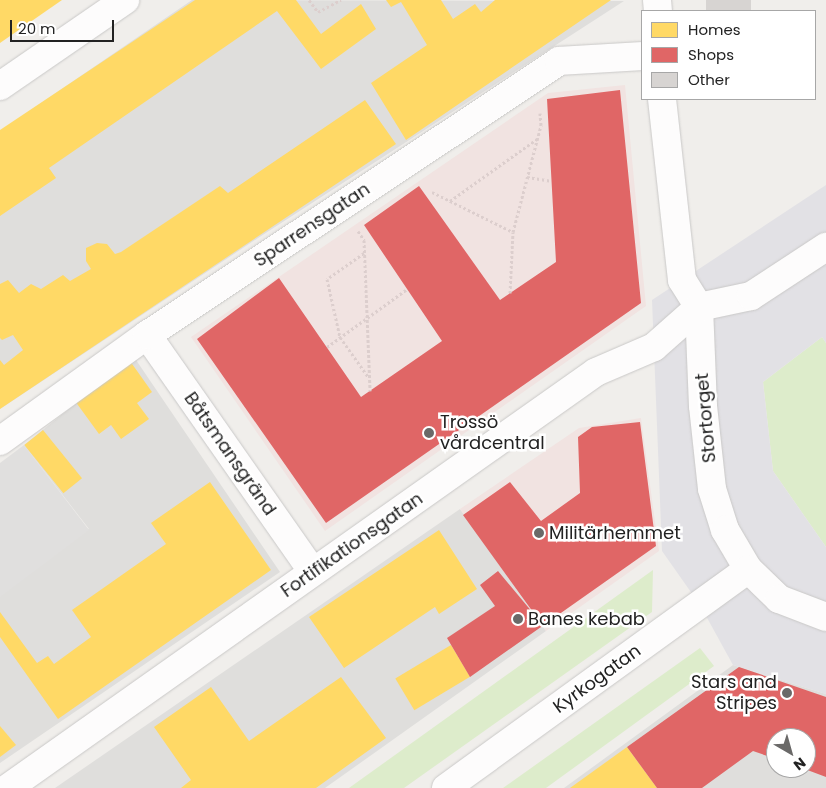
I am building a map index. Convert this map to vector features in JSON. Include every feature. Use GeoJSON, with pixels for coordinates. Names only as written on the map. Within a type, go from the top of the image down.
{"type":"FeatureCollection","features":[{"type":"Feature","properties":{"kind":"street"},"geometry":{"type":"LineString","coordinates":[[0,86],[125,0]]}},
{"type":"Feature","properties":{"kind":"street","name":"Sparrensgatan"},"geometry":{"type":"LineString","coordinates":[[0,441],[147,336],[559,60],[641,56]]}},
{"type":"Feature","properties":{"kind":"street"},"geometry":{"type":"LineString","coordinates":[[662,100],[682,280],[699,308],[751,296],[826,247]]}},
{"type":"Feature","properties":{"kind":"street","name":"Stortorget"},"geometry":{"type":"LineString","coordinates":[[699,308],[703,406],[712,489],[725,530],[748,569],[779,599],[826,617]]}},
{"type":"Feature","properties":{"kind":"street","name":"Fortifikationsgatan"},"geometry":{"type":"LineString","coordinates":[[8,788],[596,372],[654,347],[699,308]]}},
{"type":"Feature","properties":{"kind":"street","name":"Båtsmansgränd"},"geometry":{"type":"LineString","coordinates":[[147,336],[313,572]]}},
{"type":"Feature","properties":{"kind":"street","name":"Kyrkogatan"},"geometry":{"type":"LineString","coordinates":[[446,788],[748,569]]}},
{"type":"Feature","properties":{"kind":"path"},"geometry":{"type":"LineString","coordinates":[[309,0],[318,12],[341,0]]}},
{"type":"Feature","properties":{"kind":"path"},"geometry":{"type":"LineString","coordinates":[[510,293],[513,232],[541,125]]}},
{"type":"Feature","properties":{"kind":"path"},"geometry":{"type":"LineString","coordinates":[[450,201],[538,139]]}},
{"type":"Feature","properties":{"kind":"path"},"geometry":{"type":"LineString","coordinates":[[527,177],[551,181]]}},
{"type":"Feature","properties":{"kind":"path"},"geometry":{"type":"LineString","coordinates":[[432,192],[513,232]]}},
{"type":"Feature","properties":{"kind":"path"},"geometry":{"type":"LineString","coordinates":[[341,206],[364,240],[370,391]]}},
{"type":"Feature","properties":{"kind":"path"},"geometry":{"type":"LineString","coordinates":[[364,253],[327,279],[340,338],[370,379]]}},
{"type":"Feature","properties":{"kind":"path"},"geometry":{"type":"LineString","coordinates":[[327,347],[407,289]]}},
{"type":"Feature","properties":{"kind":"shaded area"},"geometry":{"type":"Polygon","coordinates":[[[192,0],[624,1],[258,238],[0,409],[0,131],[192,0]]]}},
{"type":"Feature","properties":{"kind":"shaded area"},"geometry":{"type":"Polygon","coordinates":[[[625,85],[646,306],[325,531],[191,337],[548,93],[625,85]]]}},
{"type":"Feature","properties":{"kind":"shaded area"},"geometry":{"type":"Polygon","coordinates":[[[826,185],[826,343],[822,337],[763,382],[773,471],[826,547],[826,694],[733,665],[700,605],[662,551],[652,300],[826,185]]]}},
{"type":"Feature","properties":{"kind":"shaded area"},"geometry":{"type":"Polygon","coordinates":[[[134,357],[280,572],[0,763],[0,515],[89,529],[24,445],[134,357]]]}},
{"type":"Feature","properties":{"kind":"shaded area"},"geometry":{"type":"Polygon","coordinates":[[[641,418],[659,551],[546,631],[460,509],[579,428],[641,418]]]}},
{"type":"Feature","properties":{"kind":"shaded area"},"geometry":{"type":"Polygon","coordinates":[[[24,445],[89,530],[0,597],[0,463],[24,445]]]}},
{"type":"Feature","properties":{"kind":"shaded area"},"geometry":{"type":"Polygon","coordinates":[[[460,509],[546,631],[325,788],[55,788],[460,509]]]}},
{"type":"Feature","properties":{"kind":"shaded area"},"geometry":{"type":"Polygon","coordinates":[[[733,665],[826,694],[826,788],[564,788],[733,665]]]}},
{"type":"Feature","properties":{"kind":"green space"},"geometry":{"type":"Polygon","coordinates":[[[822,337],[826,343],[826,547],[773,471],[763,382],[822,337]]]}},
{"type":"Feature","properties":{"kind":"green space"},"geometry":{"type":"Polygon","coordinates":[[[653,570],[652,612],[404,788],[349,788],[653,570]]]}},
{"type":"Feature","properties":{"kind":"green space"},"geometry":{"type":"Polygon","coordinates":[[[700,648],[714,666],[546,788],[503,788],[700,648]]]}},
{"type":"Feature","properties":{"kind":"building: Homes"},"geometry":{"type":"Polygon","coordinates":[[[0,0],[62,0],[0,43],[0,0]]]}},
{"type":"Feature","properties":{"kind":"building: Homes"},"geometry":{"type":"Polygon","coordinates":[[[195,0],[296,0],[321,34],[361,4],[376,29],[321,69],[277,11],[49,168],[56,178],[0,216],[0,130],[195,0]]]}},
{"type":"Feature","properties":{"kind":"building: Homes"},"geometry":{"type":"Polygon","coordinates":[[[386,0],[441,0],[453,19],[475,4],[481,12],[495,0],[611,0],[406,140],[371,83],[427,45],[401,2],[391,7],[386,0]]]}},
{"type":"Feature","properties":{"kind":"building: Homes"},"geometry":{"type":"Polygon","coordinates":[[[365,100],[396,144],[0,409],[0,360],[4,365],[23,350],[13,335],[2,340],[0,338],[0,284],[8,280],[19,293],[31,284],[41,289],[63,275],[70,281],[91,269],[86,261],[86,248],[97,243],[107,244],[115,254],[121,252],[220,186],[228,193],[365,100]]]}},
{"type":"Feature","properties":{"kind":"building: Homes"},"geometry":{"type":"Polygon","coordinates":[[[130,361],[152,392],[137,403],[149,419],[121,439],[111,425],[99,434],[75,401],[130,361]]]}},
{"type":"Feature","properties":{"kind":"building: Homes"},"geometry":{"type":"Polygon","coordinates":[[[43,430],[82,478],[63,493],[24,445],[43,430]]]}},
{"type":"Feature","properties":{"kind":"building: Homes"},"geometry":{"type":"Polygon","coordinates":[[[210,482],[271,570],[58,719],[0,637],[0,612],[37,663],[48,656],[54,664],[91,637],[72,610],[166,544],[151,523],[210,482]]]}},
{"type":"Feature","properties":{"kind":"building: Homes"},"geometry":{"type":"Polygon","coordinates":[[[439,530],[477,589],[439,614],[435,607],[344,668],[309,617],[439,530]]]}},
{"type":"Feature","properties":{"kind":"building: Homes"},"geometry":{"type":"Polygon","coordinates":[[[451,645],[470,677],[414,710],[395,678],[451,645]]]}},
{"type":"Feature","properties":{"kind":"building: Homes"},"geometry":{"type":"Polygon","coordinates":[[[341,677],[386,738],[316,788],[181,788],[191,780],[154,727],[211,687],[249,741],[341,677]]]}},
{"type":"Feature","properties":{"kind":"building: Homes"},"geometry":{"type":"Polygon","coordinates":[[[0,726],[16,745],[0,757],[0,726]]]}},
{"type":"Feature","properties":{"kind":"building: Homes"},"geometry":{"type":"Polygon","coordinates":[[[627,747],[657,788],[570,788],[627,747]]]}},
{"type":"Feature","properties":{"kind":"building: Shops"},"geometry":{"type":"Polygon","coordinates":[[[620,90],[641,303],[326,523],[197,339],[279,278],[361,397],[442,341],[364,225],[419,186],[500,300],[556,262],[547,99],[620,90]]]}},
{"type":"Feature","properties":{"kind":"building: Shops"},"geometry":{"type":"Polygon","coordinates":[[[640,422],[656,546],[470,677],[447,638],[495,606],[480,585],[498,571],[538,619],[463,515],[510,482],[541,521],[580,493],[578,437],[592,427],[640,422]]]}},
{"type":"Feature","properties":{"kind":"building: Shops"},"geometry":{"type":"Polygon","coordinates":[[[739,667],[826,697],[826,777],[816,773],[816,728],[766,728],[766,756],[753,751],[702,788],[657,788],[627,747],[739,667]]]}},
{"type":"Feature","properties":{"kind":"building: Other"},"geometry":{"type":"Polygon","coordinates":[[[706,0],[751,0],[751,10],[706,10],[706,0]]]}},
{"type":"Feature","properties":{"kind":"place","name":"Trossö vårdcentral"},"geometry":{"type":"Point","coordinates":[429,433]}},
{"type":"Feature","properties":{"kind":"place","name":"Militärhemmet"},"geometry":{"type":"Point","coordinates":[539,533]}},
{"type":"Feature","properties":{"kind":"place","name":"Banes kebab"},"geometry":{"type":"Point","coordinates":[518,619]}},
{"type":"Feature","properties":{"kind":"place","name":"Stars and Stripes"},"geometry":{"type":"Point","coordinates":[787,693]}}]}
